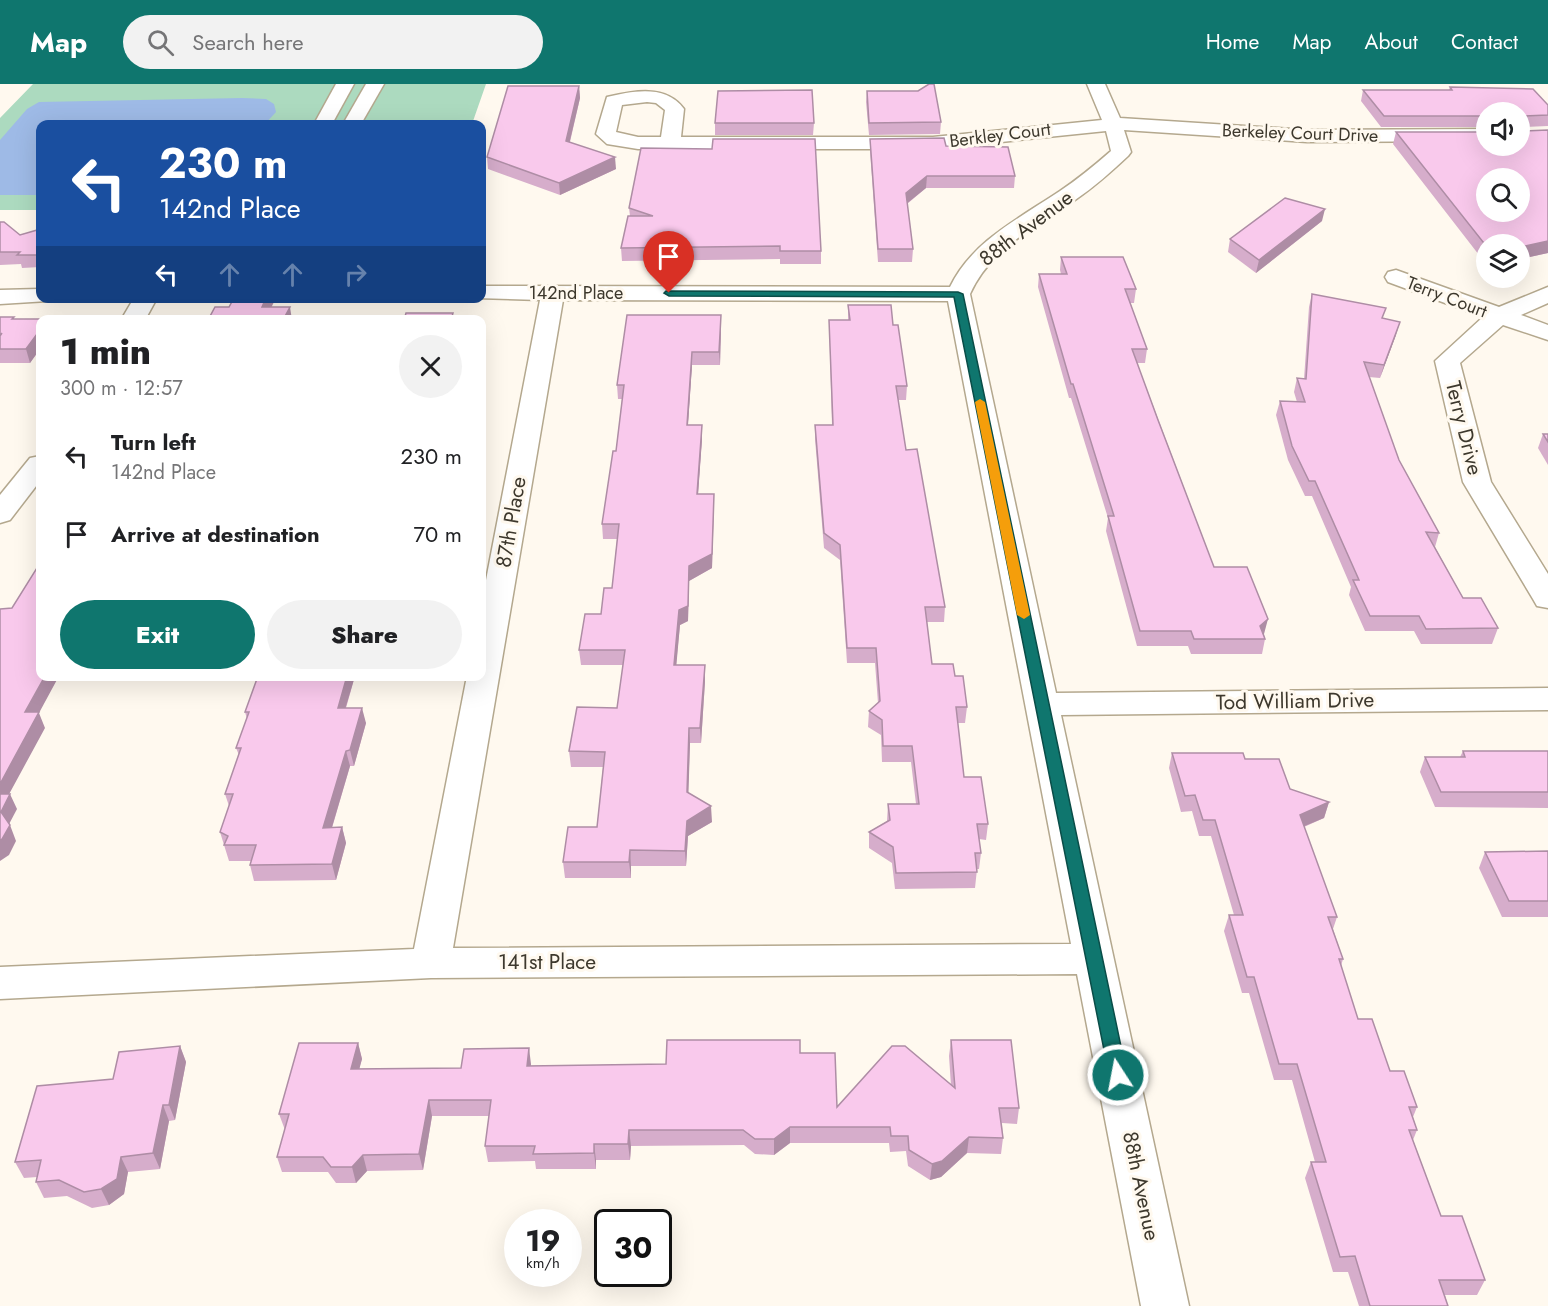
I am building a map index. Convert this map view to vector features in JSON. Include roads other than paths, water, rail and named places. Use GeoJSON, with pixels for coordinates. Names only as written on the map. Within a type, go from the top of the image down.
{"type":"FeatureCollection","features":[{"type":"Feature","properties":{"kind":"street"},"geometry":{"type":"LineString","coordinates":[[325,120],[345,84]]}},
{"type":"Feature","properties":{"kind":"street"},"geometry":{"type":"LineString","coordinates":[[354,120],[375,84]]}},
{"type":"Feature","properties":{"kind":"street","name":"88th Avenue"},"geometry":{"type":"LineString","coordinates":[[1096,84],[1113,124],[1121,153],[1085,183],[991,249],[963,278],[958,294],[1165,1306]]}},
{"type":"Feature","properties":{"kind":"street","name":"Berkeley Court Drive"},"geometry":{"type":"LineString","coordinates":[[1113,124],[1306,136],[1476,135]]}},
{"type":"Feature","properties":{"kind":"street","name":"Berkley Court"},"geometry":{"type":"LineString","coordinates":[[670,143],[933,143],[1113,124]]}},
{"type":"Feature","properties":{"kind":"street","name":"Terry Court"},"geometry":{"type":"LineString","coordinates":[[1396,277],[1548,333]]}},
{"type":"Feature","properties":{"kind":"street","name":"142nd Place"},"geometry":{"type":"LineString","coordinates":[[486,293],[958,294]]}},
{"type":"Feature","properties":{"kind":"street","name":"87th Place"},"geometry":{"type":"LineString","coordinates":[[486,661],[553,293]]}},
{"type":"Feature","properties":{"kind":"street","name":"Terry Drive"},"geometry":{"type":"LineString","coordinates":[[1548,294],[1499,316],[1447,361],[1477,482],[1548,599]]}},
{"type":"Feature","properties":{"kind":"street"},"geometry":{"type":"LineString","coordinates":[[0,297],[36,296]]}},
{"type":"Feature","properties":{"kind":"street"},"geometry":{"type":"LineString","coordinates":[[0,514],[36,469]]}},
{"type":"Feature","properties":{"kind":"street","name":"87th Place"},"geometry":{"type":"LineString","coordinates":[[431,963],[482,681]]}},
{"type":"Feature","properties":{"kind":"street","name":"Tod William Drive"},"geometry":{"type":"LineString","coordinates":[[1042,704],[1548,699]]}},
{"type":"Feature","properties":{"kind":"street","name":"141st Place"},"geometry":{"type":"LineString","coordinates":[[0,983],[431,963],[1094,959]]}},
{"type":"Feature","properties":{"kind":"water"},"geometry":{"type":"Polygon","coordinates":[[[266,99],[274,104],[276,112],[269,120],[36,120],[36,195],[0,195],[0,140],[27,109],[39,102],[266,99]]]}}]}
